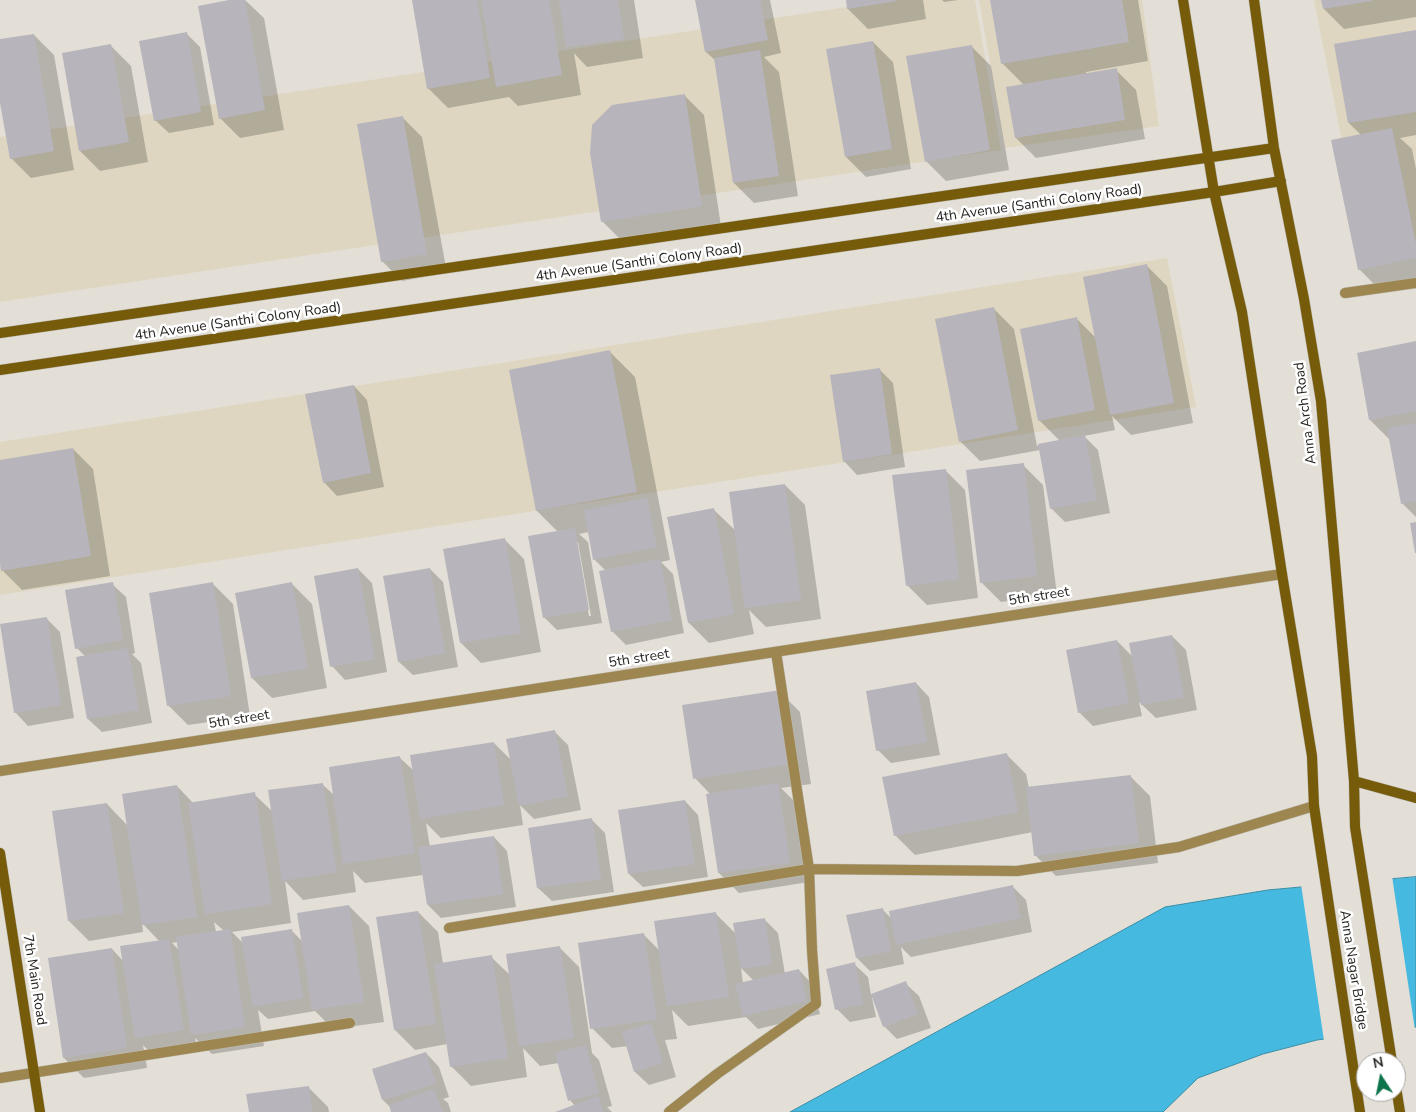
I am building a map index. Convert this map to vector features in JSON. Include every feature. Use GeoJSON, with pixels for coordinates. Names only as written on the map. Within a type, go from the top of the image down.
{"type":"FeatureCollection","features":[{"type":"Feature","properties":{"kind":"street"},"geometry":{"type":"LineString","coordinates":[[449,928],[809,869],[1017,871],[1179,847],[1314,806],[1312,756],[1242,312],[1214,192],[1183,0]]}},
{"type":"Feature","properties":{"kind":"street","name":"Anna Arch Road"},"geometry":{"type":"LineString","coordinates":[[1254,0],[1274,148],[1304,299],[1321,401],[1354,781],[1355,827]]}},
{"type":"Feature","properties":{"kind":"street","name":"4th Avenue (Santhi Colony Road)"},"geometry":{"type":"LineString","coordinates":[[0,333],[1274,148]]}},
{"type":"Feature","properties":{"kind":"street","name":"4th Avenue (Santhi Colony Road)"},"geometry":{"type":"LineString","coordinates":[[0,370],[1281,181]]}},
{"type":"Feature","properties":{"kind":"street"},"geometry":{"type":"LineString","coordinates":[[1345,294],[1416,283]]}},
{"type":"Feature","properties":{"kind":"street","name":"5th street"},"geometry":{"type":"LineString","coordinates":[[0,771],[1282,574]]}},
{"type":"Feature","properties":{"kind":"street"},"geometry":{"type":"LineString","coordinates":[[669,1112],[717,1074],[816,1004],[809,869],[776,652]]}},
{"type":"Feature","properties":{"kind":"street"},"geometry":{"type":"LineString","coordinates":[[1354,781],[1416,798]]}},
{"type":"Feature","properties":{"kind":"street","name":"Anna Nagar Bridge"},"geometry":{"type":"LineString","coordinates":[[1314,806],[1360,1112]]}},
{"type":"Feature","properties":{"kind":"street","name":"Anna Nagar Bridge"},"geometry":{"type":"LineString","coordinates":[[1355,827],[1390,1052]]}},
{"type":"Feature","properties":{"kind":"street","name":"7th Main Road"},"geometry":{"type":"LineString","coordinates":[[0,853],[40,1112]]}},
{"type":"Feature","properties":{"kind":"street"},"geometry":{"type":"LineString","coordinates":[[0,1078],[350,1023]]}},
{"type":"Feature","properties":{"kind":"shaded area"},"geometry":{"type":"Polygon","coordinates":[[[892,0],[975,0],[1001,150],[0,302],[0,137],[892,0]]]}},
{"type":"Feature","properties":{"kind":"shaded area"},"geometry":{"type":"Polygon","coordinates":[[[979,0],[1142,0],[1159,126],[1005,148],[979,0]]]}},
{"type":"Feature","properties":{"kind":"shaded area"},"geometry":{"type":"Polygon","coordinates":[[[1314,0],[1416,0],[1416,242],[1363,247],[1314,0]]]}},
{"type":"Feature","properties":{"kind":"shaded area"},"geometry":{"type":"Polygon","coordinates":[[[1167,258],[1196,407],[0,595],[0,442],[1167,258]]]}},
{"type":"Feature","properties":{"kind":"water"},"geometry":{"type":"Polygon","coordinates":[[[1416,877],[1416,1027],[1317,1040],[1263,1054],[1198,1078],[1163,1112],[790,1112],[1165,907],[1268,890],[1416,877]]]}},
{"type":"Feature","properties":{"kind":"pier"},"geometry":{"type":"Polygon","coordinates":[[[1392,876],[1415,1030],[1324,1041],[1301,884],[1392,876]]]}},
{"type":"Feature","properties":{"kind":"building"},"geometry":{"type":"Polygon","coordinates":[[[229,0],[245,0],[265,110],[219,119],[198,6],[229,0]]]}},
{"type":"Feature","properties":{"kind":"building"},"geometry":{"type":"Polygon","coordinates":[[[412,0],[477,0],[490,78],[427,89],[412,0]]]}},
{"type":"Feature","properties":{"kind":"building"},"geometry":{"type":"Polygon","coordinates":[[[481,0],[549,0],[562,75],[496,87],[481,0]]]}},
{"type":"Feature","properties":{"kind":"building"},"geometry":{"type":"Polygon","coordinates":[[[559,0],[618,0],[624,39],[566,47],[559,0]]]}},
{"type":"Feature","properties":{"kind":"building"},"geometry":{"type":"Polygon","coordinates":[[[695,0],[760,0],[768,40],[705,52],[695,0]]]}},
{"type":"Feature","properties":{"kind":"building"},"geometry":{"type":"Polygon","coordinates":[[[846,0],[897,0],[897,1],[847,9],[846,0]]]}},
{"type":"Feature","properties":{"kind":"building"},"geometry":{"type":"Polygon","coordinates":[[[990,0],[1122,0],[1129,42],[1001,64],[990,0]]]}},
{"type":"Feature","properties":{"kind":"building"},"geometry":{"type":"Polygon","coordinates":[[[1321,0],[1372,0],[1372,1],[1323,9],[1321,0]]]}},
{"type":"Feature","properties":{"kind":"building"},"geometry":{"type":"Polygon","coordinates":[[[1416,30],[1416,112],[1348,123],[1334,44],[1416,30]]]}},
{"type":"Feature","properties":{"kind":"building"},"geometry":{"type":"Polygon","coordinates":[[[187,32],[201,112],[154,121],[139,41],[187,32]]]}},
{"type":"Feature","properties":{"kind":"building"},"geometry":{"type":"Polygon","coordinates":[[[34,34],[54,151],[10,159],[0,103],[0,39],[34,34]]]}},
{"type":"Feature","properties":{"kind":"building"},"geometry":{"type":"Polygon","coordinates":[[[873,41],[892,149],[845,157],[826,49],[873,41]]]}},
{"type":"Feature","properties":{"kind":"building"},"geometry":{"type":"Polygon","coordinates":[[[111,44],[129,142],[79,151],[62,53],[111,44]]]}},
{"type":"Feature","properties":{"kind":"building"},"geometry":{"type":"Polygon","coordinates":[[[972,45],[990,150],[925,162],[906,56],[972,45]]]}},
{"type":"Feature","properties":{"kind":"building"},"geometry":{"type":"Polygon","coordinates":[[[760,50],[779,176],[733,183],[714,58],[760,50]]]}},
{"type":"Feature","properties":{"kind":"building"},"geometry":{"type":"Polygon","coordinates":[[[1117,68],[1125,120],[1015,138],[1006,87],[1117,68]]]}},
{"type":"Feature","properties":{"kind":"building"},"geometry":{"type":"Polygon","coordinates":[[[685,94],[702,206],[601,222],[590,153],[592,125],[612,105],[685,94]]]}},
{"type":"Feature","properties":{"kind":"building"},"geometry":{"type":"Polygon","coordinates":[[[403,116],[427,254],[381,262],[357,124],[403,116]]]}},
{"type":"Feature","properties":{"kind":"building"},"geometry":{"type":"Polygon","coordinates":[[[1392,128],[1416,244],[1416,258],[1358,270],[1331,140],[1392,128]]]}},
{"type":"Feature","properties":{"kind":"building"},"geometry":{"type":"Polygon","coordinates":[[[1147,264],[1174,403],[1110,415],[1083,277],[1147,264]]]}},
{"type":"Feature","properties":{"kind":"building"},"geometry":{"type":"Polygon","coordinates":[[[994,307],[1018,430],[959,442],[935,319],[994,307]]]}},
{"type":"Feature","properties":{"kind":"building"},"geometry":{"type":"Polygon","coordinates":[[[1077,317],[1095,410],[1038,421],[1020,329],[1077,317]]]}},
{"type":"Feature","properties":{"kind":"building"},"geometry":{"type":"Polygon","coordinates":[[[1416,341],[1416,411],[1369,420],[1357,353],[1416,341]]]}},
{"type":"Feature","properties":{"kind":"building"},"geometry":{"type":"Polygon","coordinates":[[[610,350],[637,492],[536,511],[509,370],[610,350]]]}},
{"type":"Feature","properties":{"kind":"building"},"geometry":{"type":"Polygon","coordinates":[[[880,368],[892,454],[843,462],[830,375],[880,368]]]}},
{"type":"Feature","properties":{"kind":"building"},"geometry":{"type":"Polygon","coordinates":[[[354,385],[371,473],[323,483],[305,394],[354,385]]]}},
{"type":"Feature","properties":{"kind":"building"},"geometry":{"type":"Polygon","coordinates":[[[1416,423],[1416,501],[1401,504],[1387,428],[1416,423]]]}},
{"type":"Feature","properties":{"kind":"building"},"geometry":{"type":"Polygon","coordinates":[[[1085,435],[1097,500],[1050,509],[1038,444],[1085,435]]]}},
{"type":"Feature","properties":{"kind":"building"},"geometry":{"type":"Polygon","coordinates":[[[73,448],[91,556],[1,571],[0,460],[73,448]]]}},
{"type":"Feature","properties":{"kind":"building"},"geometry":{"type":"Polygon","coordinates":[[[1024,463],[1037,576],[980,583],[966,470],[1024,463]]]}},
{"type":"Feature","properties":{"kind":"building"},"geometry":{"type":"Polygon","coordinates":[[[946,469],[959,579],[906,586],[892,475],[946,469]]]}},
{"type":"Feature","properties":{"kind":"building"},"geometry":{"type":"Polygon","coordinates":[[[785,484],[801,600],[745,608],[729,492],[785,484]]]}},
{"type":"Feature","properties":{"kind":"building"},"geometry":{"type":"Polygon","coordinates":[[[647,498],[657,547],[593,560],[584,510],[647,498]]]}},
{"type":"Feature","properties":{"kind":"building"},"geometry":{"type":"Polygon","coordinates":[[[714,508],[734,614],[688,623],[667,517],[714,508]]]}},
{"type":"Feature","properties":{"kind":"building"},"geometry":{"type":"Polygon","coordinates":[[[1416,522],[1416,553],[1415,553],[1410,523],[1416,522]]]}},
{"type":"Feature","properties":{"kind":"building"},"geometry":{"type":"Polygon","coordinates":[[[575,528],[589,610],[543,618],[528,536],[575,528]]]}},
{"type":"Feature","properties":{"kind":"building"},"geometry":{"type":"Polygon","coordinates":[[[505,538],[521,633],[460,643],[443,549],[505,538]]]}},
{"type":"Feature","properties":{"kind":"building"},"geometry":{"type":"Polygon","coordinates":[[[660,559],[672,620],[611,632],[599,571],[660,559]]]}},
{"type":"Feature","properties":{"kind":"building"},"geometry":{"type":"Polygon","coordinates":[[[358,568],[375,659],[330,667],[314,576],[358,568]]]}},
{"type":"Feature","properties":{"kind":"building"},"geometry":{"type":"Polygon","coordinates":[[[430,568],[445,653],[398,662],[383,576],[430,568]]]}},
{"type":"Feature","properties":{"kind":"building"},"geometry":{"type":"Polygon","coordinates":[[[113,582],[123,640],[75,649],[65,590],[113,582]]]}},
{"type":"Feature","properties":{"kind":"building"},"geometry":{"type":"Polygon","coordinates":[[[213,582],[231,696],[167,706],[149,593],[213,582]]]}},
{"type":"Feature","properties":{"kind":"building"},"geometry":{"type":"Polygon","coordinates":[[[292,582],[308,668],[251,678],[235,593],[292,582]]]}},
{"type":"Feature","properties":{"kind":"building"},"geometry":{"type":"Polygon","coordinates":[[[47,617],[61,705],[14,713],[0,624],[47,617]]]}},
{"type":"Feature","properties":{"kind":"building"},"geometry":{"type":"Polygon","coordinates":[[[1172,635],[1184,697],[1141,705],[1129,643],[1172,635]]]}},
{"type":"Feature","properties":{"kind":"building"},"geometry":{"type":"Polygon","coordinates":[[[1117,640],[1129,703],[1078,713],[1066,650],[1117,640]]]}},
{"type":"Feature","properties":{"kind":"building"},"geometry":{"type":"Polygon","coordinates":[[[128,648],[139,710],[87,719],[76,657],[128,648]]]}},
{"type":"Feature","properties":{"kind":"building"},"geometry":{"type":"Polygon","coordinates":[[[916,682],[927,742],[876,751],[866,691],[916,682]]]}},
{"type":"Feature","properties":{"kind":"building"},"geometry":{"type":"Polygon","coordinates":[[[781,690],[792,764],[693,779],[682,705],[781,690]]]}},
{"type":"Feature","properties":{"kind":"building"},"geometry":{"type":"Polygon","coordinates":[[[555,730],[568,796],[519,806],[506,739],[555,730]]]}},
{"type":"Feature","properties":{"kind":"building"},"geometry":{"type":"Polygon","coordinates":[[[494,742],[504,805],[420,819],[410,755],[494,742]]]}},
{"type":"Feature","properties":{"kind":"building"},"geometry":{"type":"Polygon","coordinates":[[[1007,753],[1018,812],[894,836],[882,777],[1007,753]]]}},
{"type":"Feature","properties":{"kind":"building"},"geometry":{"type":"Polygon","coordinates":[[[400,756],[415,853],[343,864],[329,767],[400,756]]]}},
{"type":"Feature","properties":{"kind":"building"},"geometry":{"type":"Polygon","coordinates":[[[1131,775],[1139,843],[1034,856],[1026,787],[1131,775]]]}},
{"type":"Feature","properties":{"kind":"building"},"geometry":{"type":"Polygon","coordinates":[[[323,783],[337,872],[282,881],[268,790],[323,783]]]}},
{"type":"Feature","properties":{"kind":"building"},"geometry":{"type":"Polygon","coordinates":[[[778,783],[790,863],[718,873],[706,794],[778,783]]]}},
{"type":"Feature","properties":{"kind":"building"},"geometry":{"type":"Polygon","coordinates":[[[177,785],[197,917],[142,925],[122,794],[177,785]]]}},
{"type":"Feature","properties":{"kind":"building"},"geometry":{"type":"Polygon","coordinates":[[[255,792],[272,904],[205,914],[188,803],[255,792]]]}},
{"type":"Feature","properties":{"kind":"building"},"geometry":{"type":"Polygon","coordinates":[[[685,800],[695,864],[628,874],[618,810],[685,800]]]}},
{"type":"Feature","properties":{"kind":"building"},"geometry":{"type":"Polygon","coordinates":[[[107,803],[124,913],[68,921],[52,811],[107,803]]]}},
{"type":"Feature","properties":{"kind":"building"},"geometry":{"type":"Polygon","coordinates":[[[592,818],[601,879],[537,888],[528,828],[592,818]]]}},
{"type":"Feature","properties":{"kind":"building"},"geometry":{"type":"Polygon","coordinates":[[[494,836],[503,894],[427,905],[418,847],[494,836]]]}},
{"type":"Feature","properties":{"kind":"building"},"geometry":{"type":"Polygon","coordinates":[[[1013,885],[1020,918],[896,945],[889,911],[1013,885]]]}},
{"type":"Feature","properties":{"kind":"building"},"geometry":{"type":"Polygon","coordinates":[[[349,905],[364,1002],[312,1010],[297,913],[349,905]]]}},
{"type":"Feature","properties":{"kind":"building"},"geometry":{"type":"Polygon","coordinates":[[[883,908],[891,951],[856,958],[846,915],[883,908]]]}},
{"type":"Feature","properties":{"kind":"building"},"geometry":{"type":"Polygon","coordinates":[[[418,911],[436,1024],[394,1030],[376,917],[418,911]]]}},
{"type":"Feature","properties":{"kind":"building"},"geometry":{"type":"Polygon","coordinates":[[[716,912],[729,997],[667,1006],[654,921],[716,912]]]}},
{"type":"Feature","properties":{"kind":"building"},"geometry":{"type":"Polygon","coordinates":[[[765,918],[772,964],[741,969],[733,923],[765,918]]]}},
{"type":"Feature","properties":{"kind":"building"},"geometry":{"type":"Polygon","coordinates":[[[230,929],[245,1027],[191,1035],[176,937],[230,929]]]}},
{"type":"Feature","properties":{"kind":"building"},"geometry":{"type":"Polygon","coordinates":[[[292,929],[303,998],[253,1007],[241,937],[292,929]]]}},
{"type":"Feature","properties":{"kind":"building"},"geometry":{"type":"Polygon","coordinates":[[[644,933],[657,1019],[590,1029],[578,943],[644,933]]]}},
{"type":"Feature","properties":{"kind":"building"},"geometry":{"type":"Polygon","coordinates":[[[169,939],[184,1030],[135,1038],[120,946],[169,939]]]}},
{"type":"Feature","properties":{"kind":"building"},"geometry":{"type":"Polygon","coordinates":[[[560,946],[574,1038],[519,1046],[506,954],[560,946]]]}},
{"type":"Feature","properties":{"kind":"building"},"geometry":{"type":"Polygon","coordinates":[[[112,948],[127,1048],[63,1058],[48,958],[112,948]]]}},
{"type":"Feature","properties":{"kind":"building"},"geometry":{"type":"Polygon","coordinates":[[[492,955],[508,1058],[450,1067],[434,964],[492,955]]]}},
{"type":"Feature","properties":{"kind":"building"},"geometry":{"type":"Polygon","coordinates":[[[855,962],[863,1004],[835,1010],[826,969],[855,962]]]}},
{"type":"Feature","properties":{"kind":"building"},"geometry":{"type":"Polygon","coordinates":[[[799,969],[807,1001],[743,1016],[735,984],[799,969]]]}},
{"type":"Feature","properties":{"kind":"building"},"geometry":{"type":"Polygon","coordinates":[[[906,981],[918,1014],[883,1027],[871,994],[906,981]]]}},
{"type":"Feature","properties":{"kind":"building"},"geometry":{"type":"Polygon","coordinates":[[[651,1023],[663,1063],[634,1072],[622,1032],[651,1023]]]}},
{"type":"Feature","properties":{"kind":"building"},"geometry":{"type":"Polygon","coordinates":[[[586,1045],[599,1093],[568,1101],[555,1053],[586,1045]]]}},
{"type":"Feature","properties":{"kind":"building"},"geometry":{"type":"Polygon","coordinates":[[[426,1052],[436,1084],[382,1100],[372,1069],[426,1052]]]}},
{"type":"Feature","properties":{"kind":"building"},"geometry":{"type":"Polygon","coordinates":[[[309,1086],[312,1112],[249,1112],[246,1094],[309,1086]]]}},
{"type":"Feature","properties":{"kind":"building"},"geometry":{"type":"Polygon","coordinates":[[[434,1089],[443,1112],[391,1112],[389,1105],[434,1089]]]}},
{"type":"Feature","properties":{"kind":"building"},"geometry":{"type":"Polygon","coordinates":[[[598,1096],[604,1112],[555,1112],[598,1096]]]}}]}
